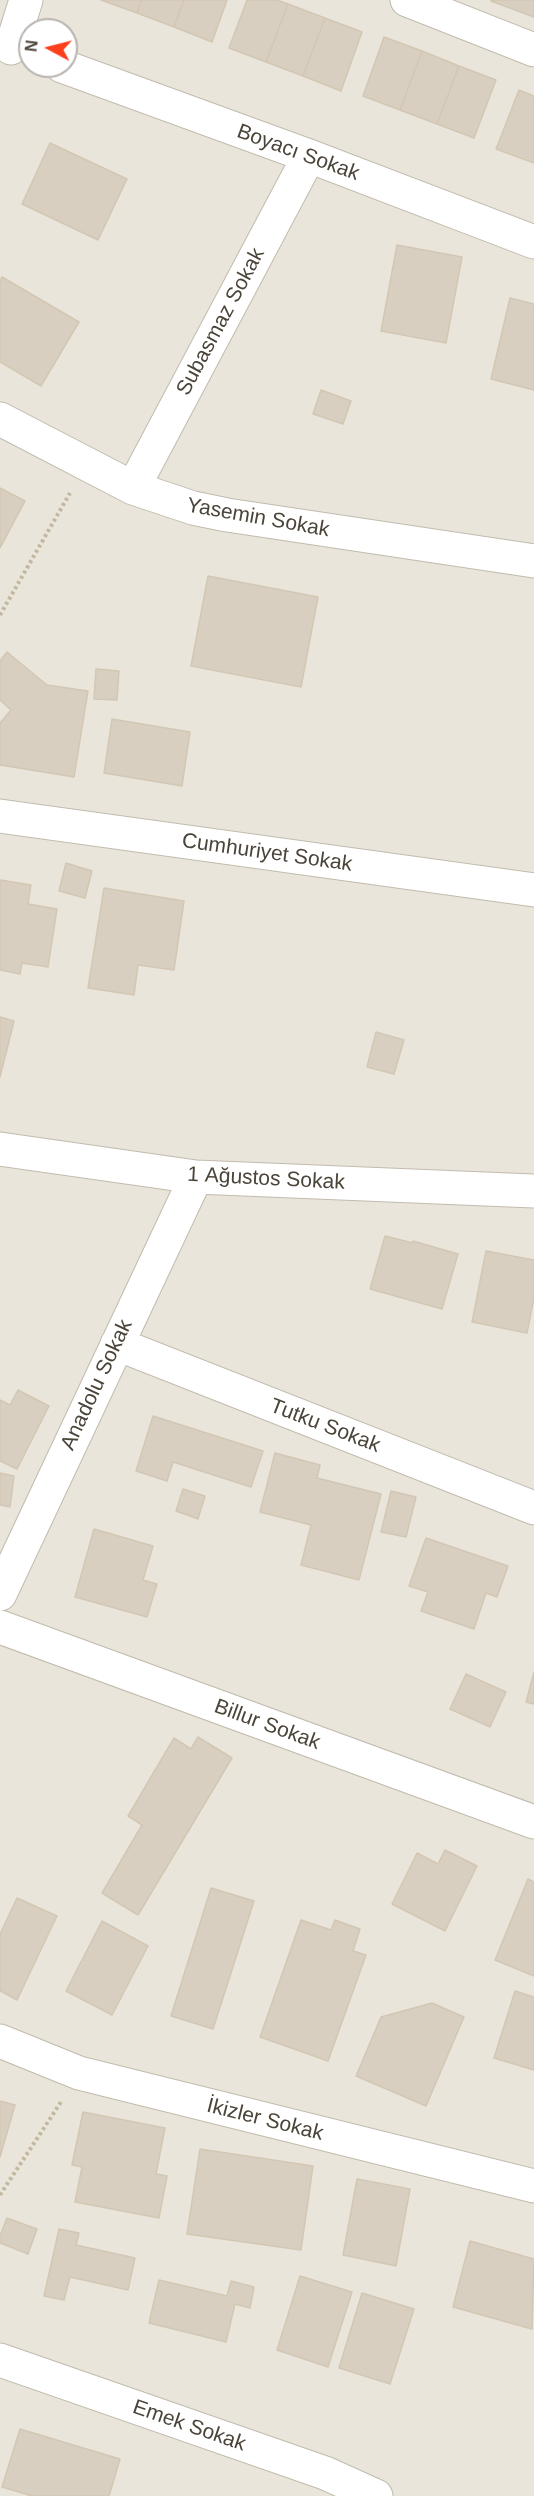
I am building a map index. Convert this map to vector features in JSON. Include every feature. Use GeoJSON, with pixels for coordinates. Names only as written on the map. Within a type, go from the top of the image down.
{"type":"FeatureCollection","features":[{"type":"Feature","properties":{"kind":"street"},"geometry":{"type":"LineString","coordinates":[[14,48],[26,0]]}},
{"type":"Feature","properties":{"kind":"street"},"geometry":{"type":"LineString","coordinates":[[407,0],[534,50]]}},
{"type":"Feature","properties":{"kind":"street","name":"Boyacı Sokak"},"geometry":{"type":"LineString","coordinates":[[78,72],[309,156],[534,242]]}},
{"type":"Feature","properties":{"kind":"street","name":"Subasmaz Sokak"},"geometry":{"type":"LineString","coordinates":[[133,488],[309,156]]}},
{"type":"Feature","properties":{"kind":"street","name":"Yasemin Sokak"},"geometry":{"type":"LineString","coordinates":[[0,419],[133,488],[193,508],[534,561]]}},
{"type":"Feature","properties":{"kind":"street","name":"Cumhuriyet Sokak"},"geometry":{"type":"LineString","coordinates":[[0,816],[534,890]]}},
{"type":"Feature","properties":{"kind":"street","name":"1 Ağustos Sokak"},"geometry":{"type":"LineString","coordinates":[[0,1149],[196,1177],[534,1191]]}},
{"type":"Feature","properties":{"kind":"street","name":"Anadolu Sokak"},"geometry":{"type":"LineString","coordinates":[[0,1594],[196,1177]]}},
{"type":"Feature","properties":{"kind":"street","name":"Tutku Sokak"},"geometry":{"type":"LineString","coordinates":[[117,1344],[534,1508]]}},
{"type":"Feature","properties":{"kind":"street","name":"Billur Sokak"},"geometry":{"type":"LineString","coordinates":[[0,1627],[534,1822]]}},
{"type":"Feature","properties":{"kind":"street","name":"İkizler Sokak"},"geometry":{"type":"LineString","coordinates":[[0,2042],[79,2073],[534,2186]]}},
{"type":"Feature","properties":{"kind":"street","name":"Emek Sokak"},"geometry":{"type":"LineString","coordinates":[[0,2360],[325,2473],[376,2496]]}},
{"type":"Feature","properties":{"kind":"path"},"geometry":{"type":"LineString","coordinates":[[0,615],[86,465]]}},
{"type":"Feature","properties":{"kind":"path"},"geometry":{"type":"LineString","coordinates":[[0,2195],[79,2073]]}},
{"type":"Feature","properties":{"kind":"shaded area"},"geometry":{"type":"Polygon","coordinates":[[[0,0],[534,0],[534,2496],[0,2496],[0,0]]]}},
{"type":"Feature","properties":{"kind":"building"},"geometry":{"type":"Polygon","coordinates":[[[101,0],[142,0],[137,13],[101,0]]]}},
{"type":"Feature","properties":{"kind":"building"},"geometry":{"type":"Polygon","coordinates":[[[142,0],[184,0],[174,27],[137,13],[142,0]]]}},
{"type":"Feature","properties":{"kind":"building"},"geometry":{"type":"Polygon","coordinates":[[[184,0],[227,0],[212,42],[174,27],[184,0]]]}},
{"type":"Feature","properties":{"kind":"building"},"geometry":{"type":"Polygon","coordinates":[[[247,0],[277,0],[288,4],[266,62],[229,48],[247,0]]]}},
{"type":"Feature","properties":{"kind":"building"},"geometry":{"type":"Polygon","coordinates":[[[534,0],[534,17],[491,1],[534,0]]]}},
{"type":"Feature","properties":{"kind":"building"},"geometry":{"type":"Polygon","coordinates":[[[288,4],[325,18],[303,76],[266,62],[288,4]]]}},
{"type":"Feature","properties":{"kind":"building"},"geometry":{"type":"Polygon","coordinates":[[[325,18],[362,32],[341,91],[303,76],[325,18]]]}},
{"type":"Feature","properties":{"kind":"building"},"geometry":{"type":"Polygon","coordinates":[[[384,37],[422,51],[400,110],[363,96],[384,37]]]}},
{"type":"Feature","properties":{"kind":"building"},"geometry":{"type":"Polygon","coordinates":[[[422,51],[459,66],[437,124],[400,110],[422,51]]]}},
{"type":"Feature","properties":{"kind":"building"},"geometry":{"type":"Polygon","coordinates":[[[459,66],[496,80],[474,138],[437,124],[459,66]]]}},
{"type":"Feature","properties":{"kind":"building"},"geometry":{"type":"Polygon","coordinates":[[[519,90],[534,96],[534,163],[496,149],[519,90]]]}},
{"type":"Feature","properties":{"kind":"building"},"geometry":{"type":"Polygon","coordinates":[[[50,143],[127,179],[98,240],[22,204],[50,143]]]}},
{"type":"Feature","properties":{"kind":"building"},"geometry":{"type":"Polygon","coordinates":[[[397,245],[462,257],[446,343],[381,331],[397,245]]]}},
{"type":"Feature","properties":{"kind":"building"},"geometry":{"type":"Polygon","coordinates":[[[2,277],[79,322],[41,386],[0,362],[0,281],[2,277]]]}},
{"type":"Feature","properties":{"kind":"building"},"geometry":{"type":"Polygon","coordinates":[[[510,298],[534,304],[534,390],[491,379],[510,298]]]}},
{"type":"Feature","properties":{"kind":"building"},"geometry":{"type":"Polygon","coordinates":[[[321,390],[351,401],[343,424],[313,414],[321,390]]]}},
{"type":"Feature","properties":{"kind":"building"},"geometry":{"type":"Polygon","coordinates":[[[0,488],[25,501],[0,548],[0,488]]]}},
{"type":"Feature","properties":{"kind":"building"},"geometry":{"type":"Polygon","coordinates":[[[208,576],[318,597],[301,687],[191,666],[208,576]]]}},
{"type":"Feature","properties":{"kind":"building"},"geometry":{"type":"Polygon","coordinates":[[[7,652],[47,685],[88,691],[74,777],[0,765],[0,723],[11,710],[0,700],[0,661],[7,652]]]}},
{"type":"Feature","properties":{"kind":"building"},"geometry":{"type":"Polygon","coordinates":[[[96,669],[119,671],[117,700],[94,699],[96,669]]]}},
{"type":"Feature","properties":{"kind":"building"},"geometry":{"type":"Polygon","coordinates":[[[112,719],[190,732],[182,786],[104,773],[112,719]]]}},
{"type":"Feature","properties":{"kind":"building"},"geometry":{"type":"Polygon","coordinates":[[[66,863],[92,871],[85,898],[59,891],[66,863]]]}},
{"type":"Feature","properties":{"kind":"building"},"geometry":{"type":"Polygon","coordinates":[[[0,880],[31,885],[28,904],[57,909],[48,967],[22,963],[20,974],[0,970],[0,880]]]}},
{"type":"Feature","properties":{"kind":"building"},"geometry":{"type":"Polygon","coordinates":[[[104,888],[184,901],[174,970],[138,965],[134,995],[88,988],[104,888]]]}},
{"type":"Feature","properties":{"kind":"building"},"geometry":{"type":"Polygon","coordinates":[[[0,1017],[14,1021],[0,1077],[0,1017]]]}},
{"type":"Feature","properties":{"kind":"building"},"geometry":{"type":"Polygon","coordinates":[[[376,1032],[404,1040],[394,1074],[367,1067],[376,1032]]]}},
{"type":"Feature","properties":{"kind":"building"},"geometry":{"type":"Polygon","coordinates":[[[385,1236],[413,1243],[413,1241],[458,1254],[442,1309],[370,1289],[385,1236]]]}},
{"type":"Feature","properties":{"kind":"building"},"geometry":{"type":"Polygon","coordinates":[[[486,1251],[534,1260],[534,1297],[527,1333],[472,1322],[486,1251]]]}},
{"type":"Feature","properties":{"kind":"building"},"geometry":{"type":"Polygon","coordinates":[[[18,1390],[49,1406],[17,1469],[0,1461],[0,1400],[10,1405],[18,1390]]]}},
{"type":"Feature","properties":{"kind":"building"},"geometry":{"type":"Polygon","coordinates":[[[153,1416],[263,1451],[251,1487],[173,1462],[167,1481],[136,1471],[153,1416]]]}},
{"type":"Feature","properties":{"kind":"building"},"geometry":{"type":"Polygon","coordinates":[[[275,1453],[320,1465],[317,1478],[381,1494],[359,1580],[301,1565],[311,1525],[260,1512],[275,1453]]]}},
{"type":"Feature","properties":{"kind":"building"},"geometry":{"type":"Polygon","coordinates":[[[0,1473],[14,1476],[10,1507],[0,1505],[0,1473]]]}},
{"type":"Feature","properties":{"kind":"building"},"geometry":{"type":"Polygon","coordinates":[[[183,1489],[205,1496],[198,1519],[176,1511],[183,1489]]]}},
{"type":"Feature","properties":{"kind":"building"},"geometry":{"type":"Polygon","coordinates":[[[391,1491],[416,1497],[406,1537],[381,1532],[391,1491]]]}},
{"type":"Feature","properties":{"kind":"building"},"geometry":{"type":"Polygon","coordinates":[[[94,1529],[153,1546],[143,1580],[157,1584],[147,1617],[75,1597],[94,1529]]]}},
{"type":"Feature","properties":{"kind":"building"},"geometry":{"type":"Polygon","coordinates":[[[426,1538],[508,1566],[497,1597],[486,1593],[474,1629],[421,1611],[428,1592],[409,1586],[426,1538]]]}},
{"type":"Feature","properties":{"kind":"building"},"geometry":{"type":"Polygon","coordinates":[[[534,1672],[534,1704],[526,1702],[534,1672]]]}},
{"type":"Feature","properties":{"kind":"building"},"geometry":{"type":"Polygon","coordinates":[[[466,1674],[506,1692],[490,1727],[450,1709],[466,1674]]]}},
{"type":"Feature","properties":{"kind":"building"},"geometry":{"type":"Polygon","coordinates":[[[198,1737],[232,1758],[138,1915],[102,1893],[142,1825],[128,1816],[174,1738],[191,1749],[198,1737]]]}},
{"type":"Feature","properties":{"kind":"building"},"geometry":{"type":"Polygon","coordinates":[[[445,1850],[477,1866],[445,1931],[392,1904],[417,1853],[438,1864],[445,1850]]]}},
{"type":"Feature","properties":{"kind":"building"},"geometry":{"type":"Polygon","coordinates":[[[528,1879],[534,1882],[534,1976],[495,1960],[528,1879]]]}},
{"type":"Feature","properties":{"kind":"building"},"geometry":{"type":"Polygon","coordinates":[[[211,1888],[254,1901],[213,2029],[171,2016],[211,1888]]]}},
{"type":"Feature","properties":{"kind":"building"},"geometry":{"type":"Polygon","coordinates":[[[17,1898],[57,1916],[17,2000],[0,1991],[0,1934],[17,1898]]]}},
{"type":"Feature","properties":{"kind":"building"},"geometry":{"type":"Polygon","coordinates":[[[301,1920],[331,1930],[335,1920],[360,1929],[353,1951],[366,1955],[328,2061],[260,2037],[301,1920]]]}},
{"type":"Feature","properties":{"kind":"building"},"geometry":{"type":"Polygon","coordinates":[[[102,1921],[148,1946],[112,2015],[66,1991],[102,1921]]]}},
{"type":"Feature","properties":{"kind":"building"},"geometry":{"type":"Polygon","coordinates":[[[515,1991],[534,1997],[534,2070],[494,2058],[515,1991]]]}},
{"type":"Feature","properties":{"kind":"building"},"geometry":{"type":"Polygon","coordinates":[[[432,2003],[464,2017],[426,2106],[356,2076],[381,2017],[432,2003]]]}},
{"type":"Feature","properties":{"kind":"building"},"geometry":{"type":"Polygon","coordinates":[[[0,2101],[15,2105],[0,2157],[0,2101]]]}},
{"type":"Feature","properties":{"kind":"building"},"geometry":{"type":"Polygon","coordinates":[[[83,2112],[165,2128],[156,2174],[167,2176],[159,2218],[75,2202],[82,2167],[72,2165],[83,2112]]]}},
{"type":"Feature","properties":{"kind":"building"},"geometry":{"type":"Polygon","coordinates":[[[200,2149],[313,2166],[301,2250],[187,2234],[200,2149]]]}},
{"type":"Feature","properties":{"kind":"building"},"geometry":{"type":"Polygon","coordinates":[[[357,2179],[410,2189],[396,2266],[343,2255],[357,2179]]]}},
{"type":"Feature","properties":{"kind":"building"},"geometry":{"type":"Polygon","coordinates":[[[7,2218],[37,2229],[28,2254],[0,2243],[0,2236],[7,2218]]]}},
{"type":"Feature","properties":{"kind":"building"},"geometry":{"type":"Polygon","coordinates":[[[59,2229],[79,2233],[76,2245],[135,2258],[128,2290],[70,2277],[64,2300],[44,2296],[59,2229]]]}},
{"type":"Feature","properties":{"kind":"building"},"geometry":{"type":"Polygon","coordinates":[[[470,2241],[534,2259],[532,2329],[453,2307],[470,2241]]]}},
{"type":"Feature","properties":{"kind":"building"},"geometry":{"type":"Polygon","coordinates":[[[300,2276],[352,2292],[328,2367],[277,2350],[300,2276]]]}},
{"type":"Feature","properties":{"kind":"building"},"geometry":{"type":"Polygon","coordinates":[[[159,2280],[227,2296],[231,2281],[254,2287],[250,2308],[235,2304],[226,2342],[149,2323],[159,2280]]]}},
{"type":"Feature","properties":{"kind":"building"},"geometry":{"type":"Polygon","coordinates":[[[362,2293],[414,2309],[390,2384],[339,2368],[362,2293]]]}},
{"type":"Feature","properties":{"kind":"building"},"geometry":{"type":"Polygon","coordinates":[[[20,2429],[120,2459],[109,2496],[32,2496],[2,2487],[20,2429]]]}}]}
